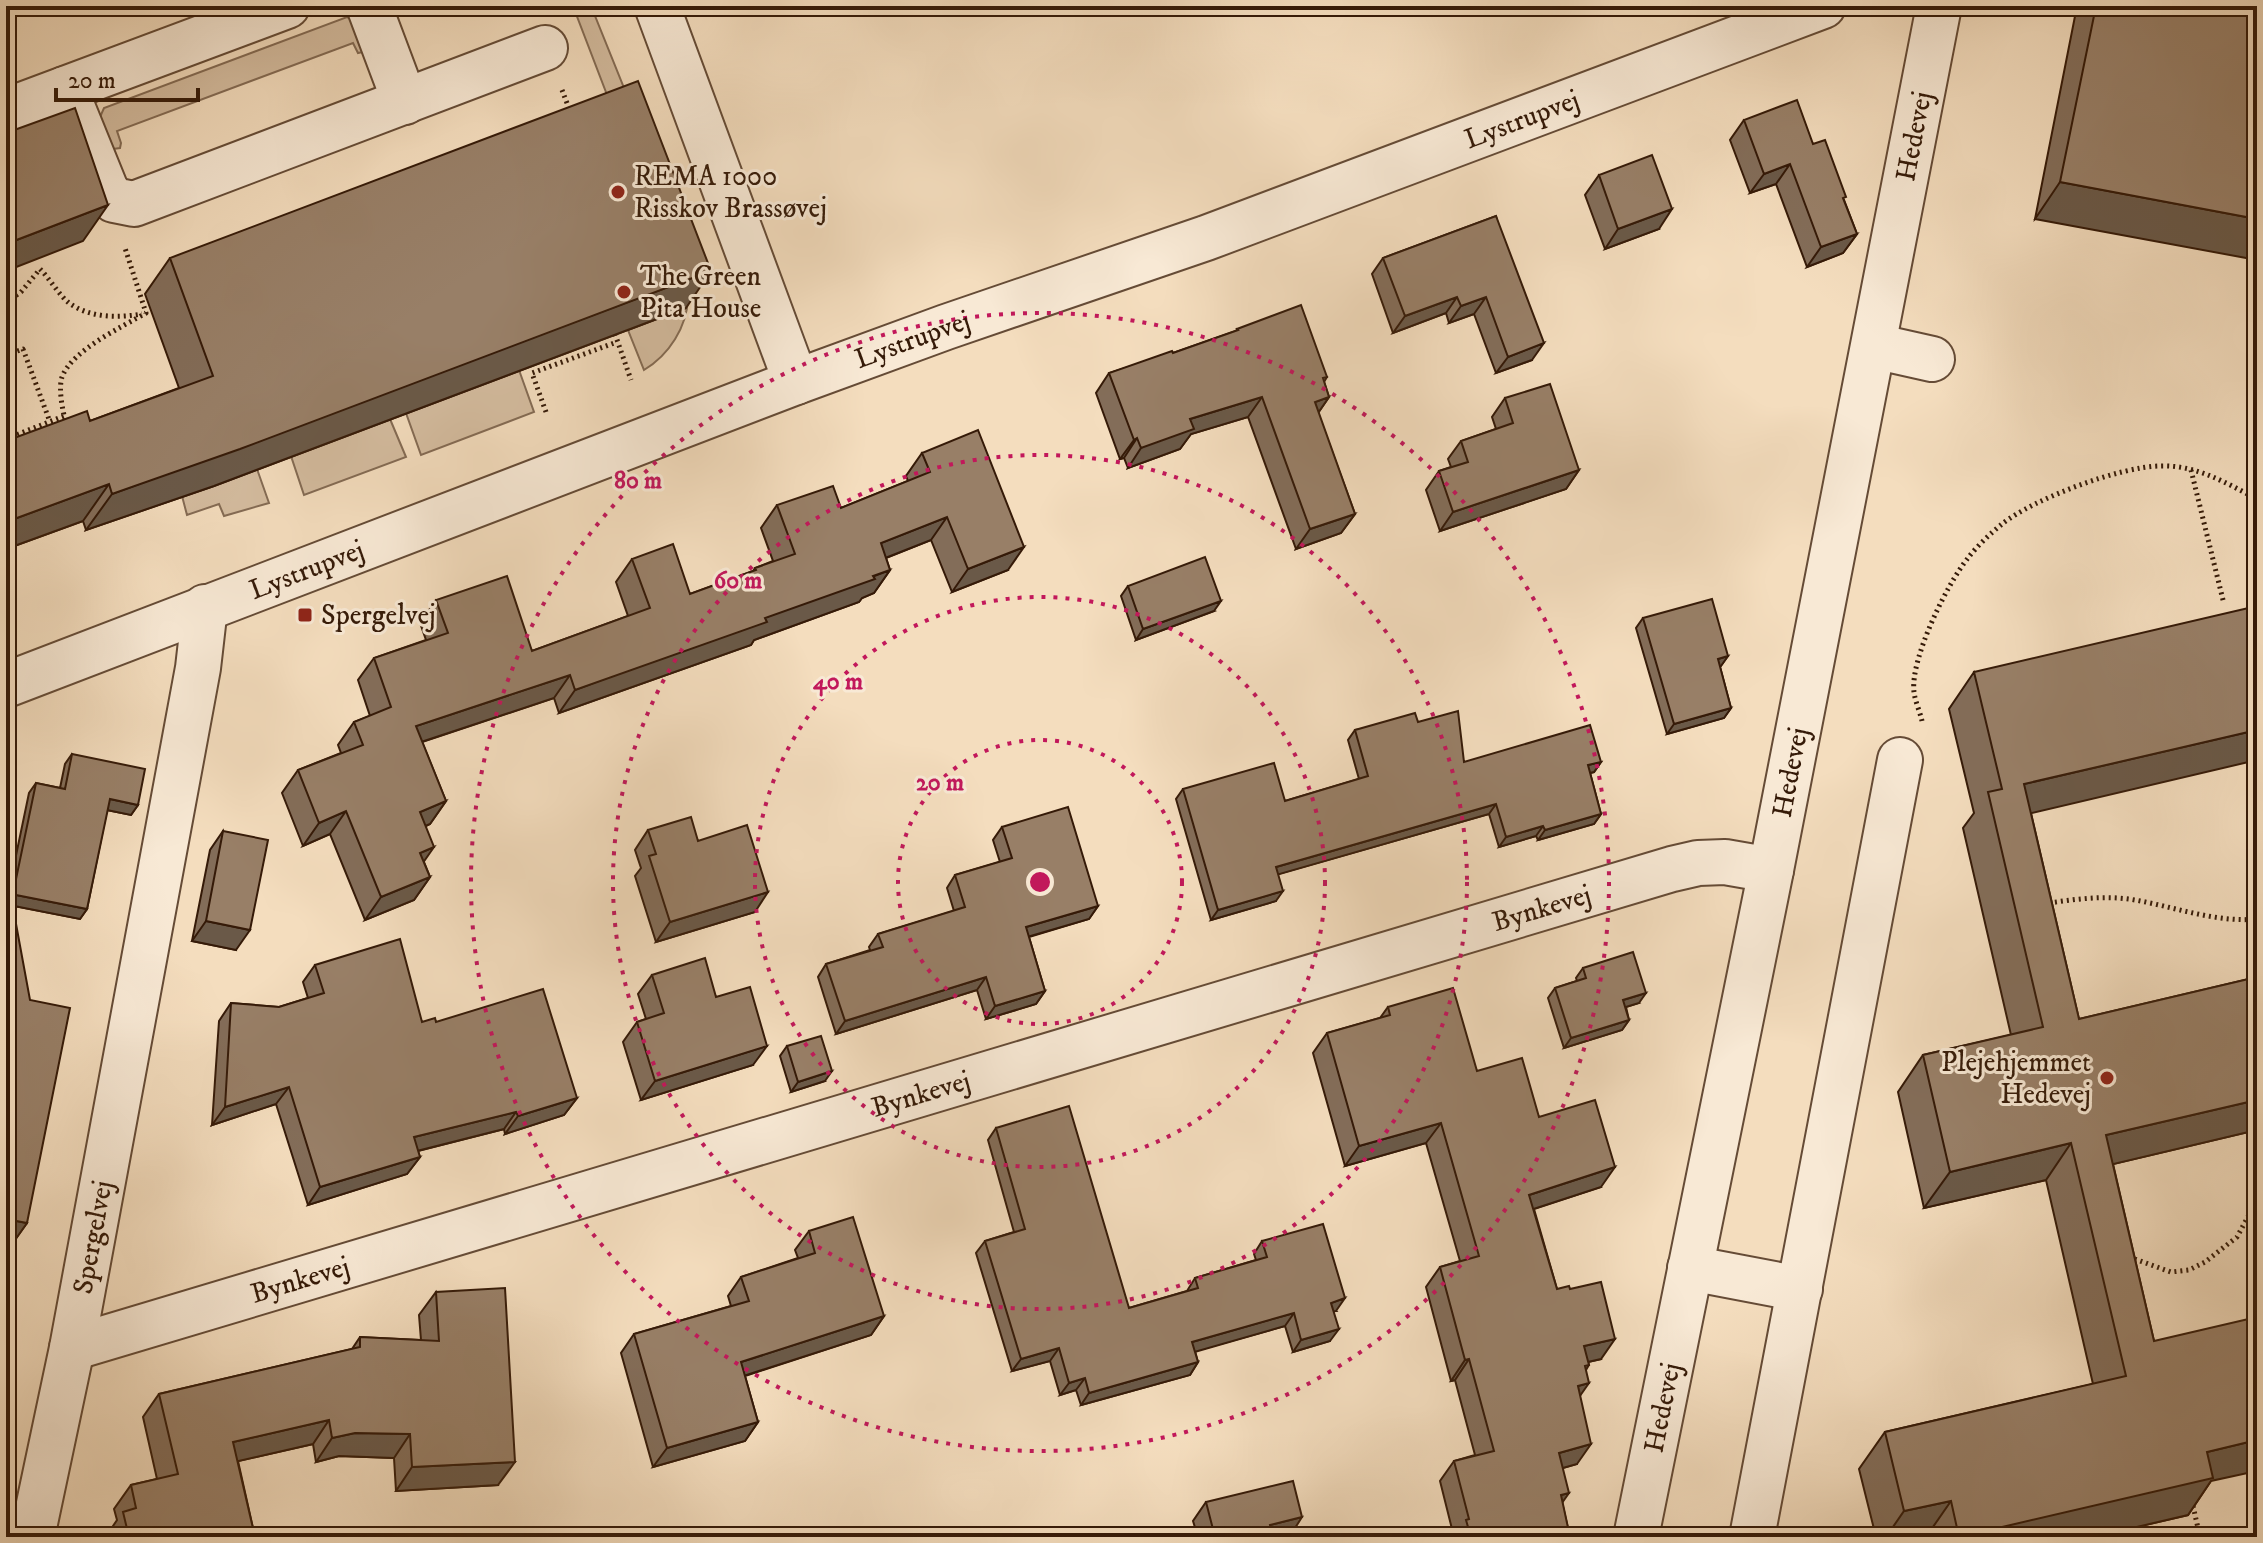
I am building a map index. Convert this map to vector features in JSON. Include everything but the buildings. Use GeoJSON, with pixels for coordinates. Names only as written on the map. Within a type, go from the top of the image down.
{"type":"FeatureCollection","features":[{"type":"Feature","properties":{"kind":"street"},"geometry":{"type":"LineString","coordinates":[[6,111],[287,6]]}},
{"type":"Feature","properties":{"kind":"street"},"geometry":{"type":"LineString","coordinates":[[369,6],[405,102]]}},
{"type":"Feature","properties":{"kind":"street"},"geometry":{"type":"LineString","coordinates":[[657,6],[796,382]]}},
{"type":"Feature","properties":{"kind":"street","name":"Lystrupvej"},"geometry":{"type":"LineString","coordinates":[[6,685],[796,382],[1206,238],[1823,6]]}},
{"type":"Feature","properties":{"kind":"street","name":"Hedevej"},"geometry":{"type":"LineString","coordinates":[[1636,1537],[1771,870],[1939,6]]}},
{"type":"Feature","properties":{"kind":"street"},"geometry":{"type":"LineString","coordinates":[[65,89],[106,190],[114,200],[128,204],[143,202],[545,48]]}},
{"type":"Feature","properties":{"kind":"street"},"geometry":{"type":"LineString","coordinates":[[1874,346],[1932,359]]}},
{"type":"Feature","properties":{"kind":"street","name":"Spergelvej"},"geometry":{"type":"LineString","coordinates":[[32,1537],[72,1348],[198,668],[205,607]]}},
{"type":"Feature","properties":{"kind":"street"},"geometry":{"type":"LineString","coordinates":[[1752,1537],[1912,742]]}},
{"type":"Feature","properties":{"kind":"street","name":"Bynkevej"},"geometry":{"type":"LineString","coordinates":[[72,1348],[1672,869],[1698,863],[1725,862],[1771,870]]}},
{"type":"Feature","properties":{"kind":"street"},"geometry":{"type":"LineString","coordinates":[[1690,1268],[1800,1289]]}},
{"type":"Feature","properties":{"kind":"path"},"geometry":{"type":"LineString","coordinates":[[545,48],[575,122]]}},
{"type":"Feature","properties":{"kind":"path"},"geometry":{"type":"LineString","coordinates":[[6,302],[21,292],[40,269],[68,302],[97,315],[123,317],[146,313]]}},
{"type":"Feature","properties":{"kind":"path"},"geometry":{"type":"LineString","coordinates":[[132,271],[146,313]]}},
{"type":"Feature","properties":{"kind":"path"},"geometry":{"type":"LineString","coordinates":[[69,428],[64,416],[62,378],[74,358],[146,313]]}},
{"type":"Feature","properties":{"kind":"path"},"geometry":{"type":"LineString","coordinates":[[615,334],[631,380]]}},
{"type":"Feature","properties":{"kind":"path"},"geometry":{"type":"LineString","coordinates":[[546,412],[532,373],[617,342]]}},
{"type":"Feature","properties":{"kind":"path"},"geometry":{"type":"LineString","coordinates":[[6,355],[23,349],[50,422]]}},
{"type":"Feature","properties":{"kind":"path"},"geometry":{"type":"LineString","coordinates":[[6,439],[64,416]]}},
{"type":"Feature","properties":{"kind":"path"},"geometry":{"type":"LineString","coordinates":[[1912,742],[1919,651],[1967,559],[2004,523],[2045,499],[2103,476],[2159,465],[2191,469],[2215,477],[2257,499]]}},
{"type":"Feature","properties":{"kind":"path"},"geometry":{"type":"LineString","coordinates":[[2191,469],[2224,604]]}},
{"type":"Feature","properties":{"kind":"path"},"geometry":{"type":"LineString","coordinates":[[2044,904],[2088,898],[2131,900],[2237,921],[2257,919]]}},
{"type":"Feature","properties":{"kind":"path"},"geometry":{"type":"LineString","coordinates":[[2119,1256],[2171,1272],[2189,1270],[2205,1262],[2237,1237],[2257,1200]]}},
{"type":"Feature","properties":{"kind":"path"},"geometry":{"type":"LineString","coordinates":[[2193,1506],[2200,1537]]}},
{"type":"Feature","properties":{"kind":"shaded area"},"geometry":{"type":"Polygon","coordinates":[[[573,6],[591,6],[626,93],[609,100],[573,6]]]}},
{"type":"Feature","properties":{"kind":"shaded area"},"geometry":{"type":"Polygon","coordinates":[[[347,17],[355,21],[363,52],[358,53],[353,43],[117,131],[120,148],[113,149],[100,117],[104,108],[347,17]]]}},
{"type":"Feature","properties":{"kind":"shaded area"},"geometry":{"type":"Polygon","coordinates":[[[688,298],[684,319],[675,339],[644,370],[628,330],[686,308],[688,298]]]}},
{"type":"Feature","properties":{"kind":"shaded area"},"geometry":{"type":"Polygon","coordinates":[[[519,370],[534,412],[421,455],[406,413],[519,370]]]}},
{"type":"Feature","properties":{"kind":"shaded area"},"geometry":{"type":"Polygon","coordinates":[[[390,419],[406,457],[304,495],[291,456],[390,419]]]}},
{"type":"Feature","properties":{"kind":"shaded area"},"geometry":{"type":"Polygon","coordinates":[[[257,469],[269,503],[224,516],[219,504],[187,515],[182,496],[257,469]]]}},
{"type":"Feature","properties":{"kind":"place","name":"REMA 1000 Risskov Brassøvej"},"geometry":{"type":"Point","coordinates":[618,192]}},
{"type":"Feature","properties":{"kind":"place","name":"The Green Pita House"},"geometry":{"type":"Point","coordinates":[624,292]}},
{"type":"Feature","properties":{"kind":"place","name":"Spergelvej"},"geometry":{"type":"Point","coordinates":[305,615]}},
{"type":"Feature","properties":{"kind":"place","name":"Plejehjemmet Hedevej"},"geometry":{"type":"Point","coordinates":[2107,1078]}}]}
